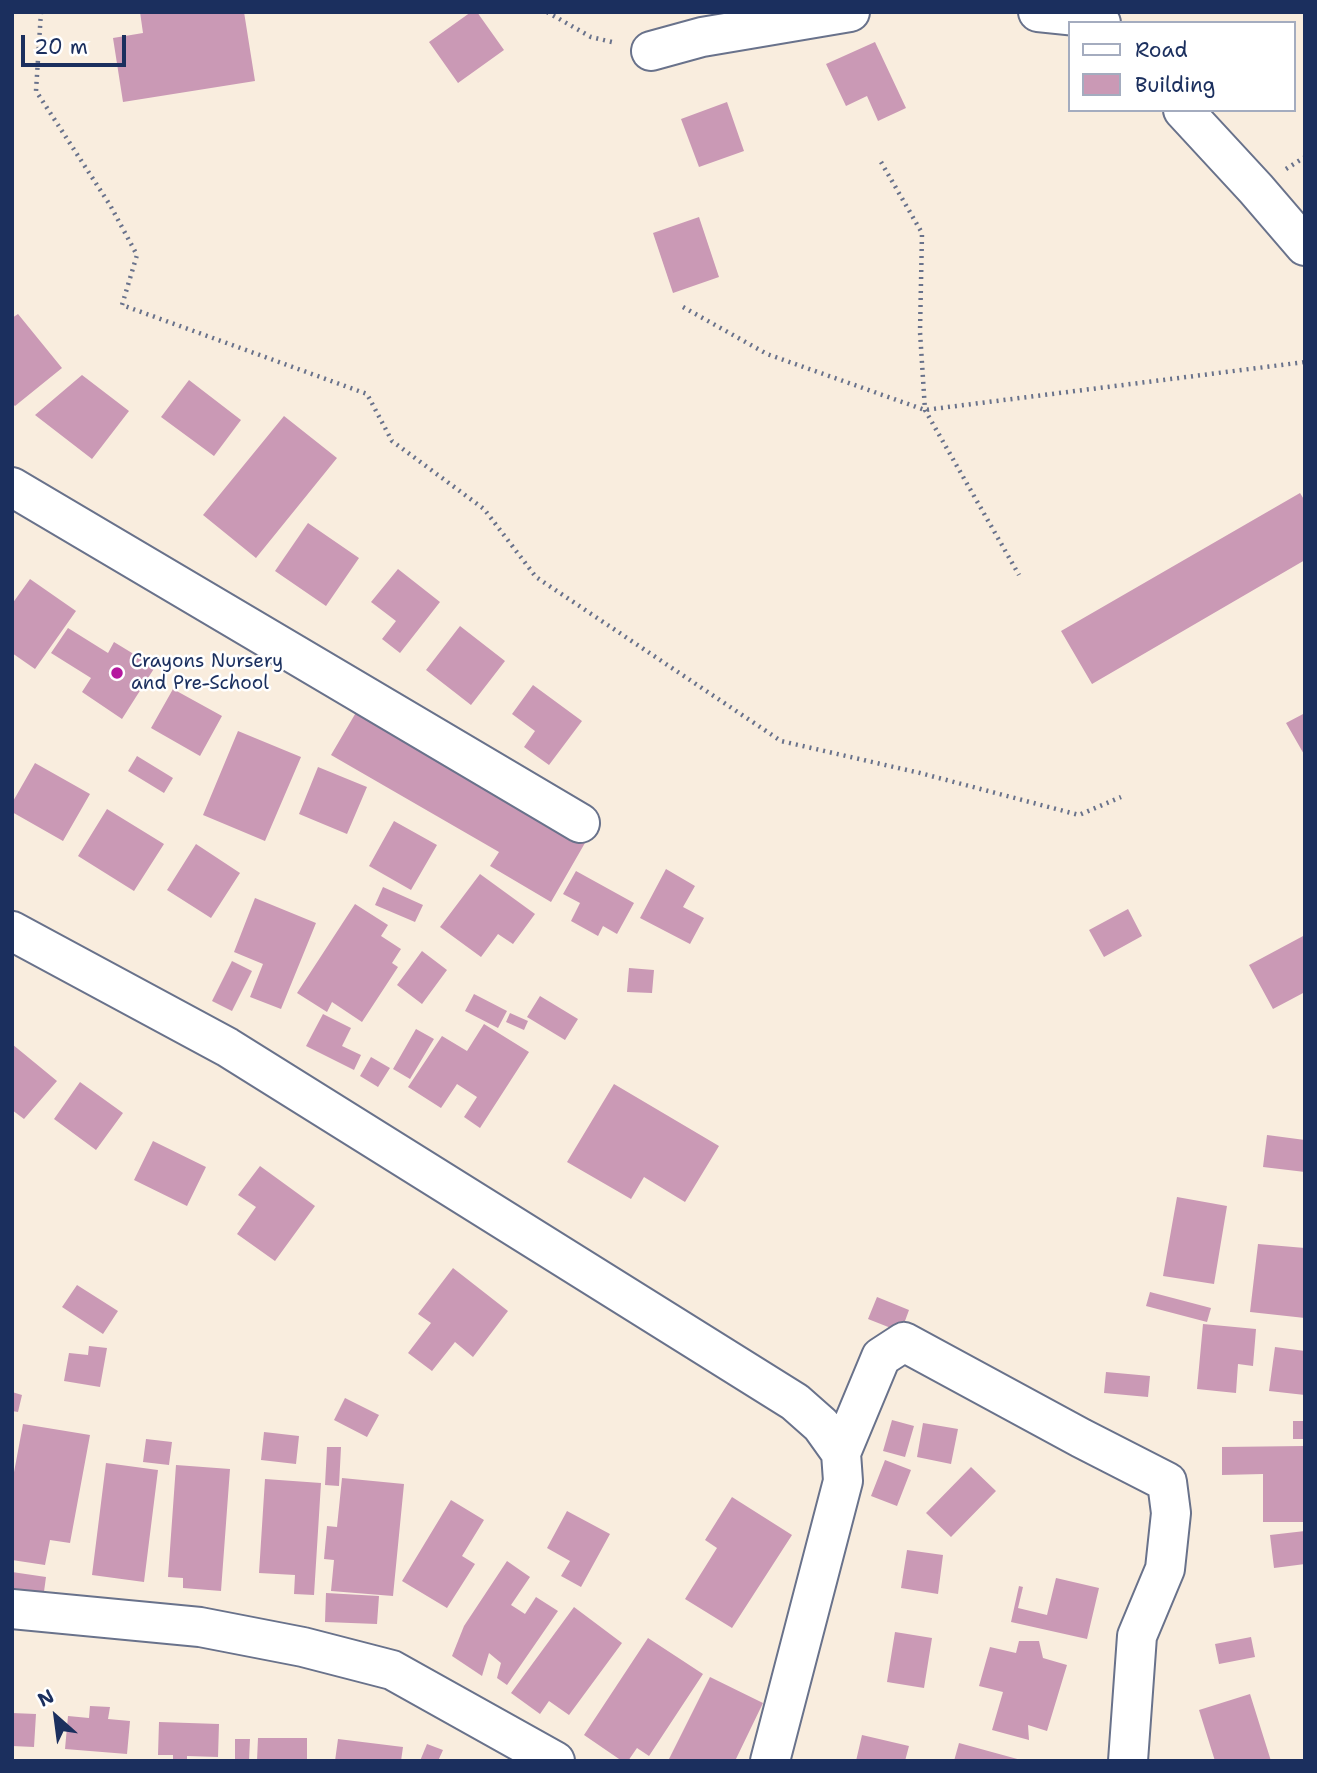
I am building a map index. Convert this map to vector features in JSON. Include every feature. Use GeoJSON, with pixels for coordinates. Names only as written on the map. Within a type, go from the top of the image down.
{"type":"FeatureCollection","features":[{"type":"Feature","properties":{"kind":"street"},"geometry":{"type":"LineString","coordinates":[[651,51],[702,37],[850,12]]}},
{"type":"Feature","properties":{"kind":"street"},"geometry":{"type":"LineString","coordinates":[[1038,12],[1097,18],[1099,21]]}},
{"type":"Feature","properties":{"kind":"street"},"geometry":{"type":"LineString","coordinates":[[1185,112],[1256,188],[1305,246]]}},
{"type":"Feature","properties":{"kind":"street"},"geometry":{"type":"LineString","coordinates":[[13,490],[580,823]]}},
{"type":"Feature","properties":{"kind":"street"},"geometry":{"type":"LineString","coordinates":[[12,930],[227,1047],[795,1402],[821,1425],[841,1453]]}},
{"type":"Feature","properties":{"kind":"street"},"geometry":{"type":"LineString","coordinates":[[770,1761],[843,1481],[841,1453],[881,1357],[904,1342],[1167,1482],[1171,1513],[1165,1569],[1137,1636],[1128,1761]]}},
{"type":"Feature","properties":{"kind":"street"},"geometry":{"type":"LineString","coordinates":[[12,1609],[200,1627],[303,1647],[392,1670],[555,1761]]}},
{"type":"Feature","properties":{"kind":"path"},"geometry":{"type":"LineString","coordinates":[[41,12],[36,91],[110,205],[137,256],[122,305],[367,394],[392,441],[484,509],[536,577],[781,741],[920,773],[1079,815],[1121,797]]}},
{"type":"Feature","properties":{"kind":"path"},"geometry":{"type":"LineString","coordinates":[[547,12],[591,37],[651,51]]}},
{"type":"Feature","properties":{"kind":"path"},"geometry":{"type":"LineString","coordinates":[[881,162],[922,233],[920,332],[925,410],[1019,575]]}},
{"type":"Feature","properties":{"kind":"path"},"geometry":{"type":"LineString","coordinates":[[683,307],[767,354],[925,410],[1305,362]]}},
{"type":"Feature","properties":{"kind":"building"},"geometry":{"type":"Polygon","coordinates":[[[140,12],[244,12],[255,81],[123,102],[113,38],[143,33],[140,12]]]}},
{"type":"Feature","properties":{"kind":"building"},"geometry":{"type":"Polygon","coordinates":[[[471,12],[477,12],[504,50],[458,83],[429,42],[471,12]]]}},
{"type":"Feature","properties":{"kind":"building"},"geometry":{"type":"Polygon","coordinates":[[[875,42],[906,108],[878,121],[867,96],[846,106],[826,64],[875,42]]]}},
{"type":"Feature","properties":{"kind":"building"},"geometry":{"type":"Polygon","coordinates":[[[727,102],[744,151],[699,167],[681,119],[727,102]]]}},
{"type":"Feature","properties":{"kind":"building"},"geometry":{"type":"Polygon","coordinates":[[[699,217],[719,277],[673,293],[653,233],[699,217]]]}},
{"type":"Feature","properties":{"kind":"building"},"geometry":{"type":"Polygon","coordinates":[[[18,314],[62,368],[15,406],[12,403],[12,318],[18,314]]]}},
{"type":"Feature","properties":{"kind":"building"},"geometry":{"type":"Polygon","coordinates":[[[82,375],[129,411],[92,459],[35,415],[82,375]]]}},
{"type":"Feature","properties":{"kind":"building"},"geometry":{"type":"Polygon","coordinates":[[[189,380],[241,420],[214,456],[161,417],[189,380]]]}},
{"type":"Feature","properties":{"kind":"building"},"geometry":{"type":"Polygon","coordinates":[[[284,416],[337,458],[256,558],[203,515],[284,416]]]}},
{"type":"Feature","properties":{"kind":"building"},"geometry":{"type":"Polygon","coordinates":[[[1300,493],[1305,501],[1305,560],[1092,684],[1061,631],[1300,493]]]}},
{"type":"Feature","properties":{"kind":"building"},"geometry":{"type":"Polygon","coordinates":[[[308,523],[359,558],[326,606],[275,571],[308,523]]]}},
{"type":"Feature","properties":{"kind":"building"},"geometry":{"type":"Polygon","coordinates":[[[398,569],[440,602],[400,653],[382,639],[396,621],[371,602],[398,569]]]}},
{"type":"Feature","properties":{"kind":"building"},"geometry":{"type":"Polygon","coordinates":[[[30,579],[76,611],[35,669],[12,653],[12,604],[30,579]]]}},
{"type":"Feature","properties":{"kind":"building"},"geometry":{"type":"Polygon","coordinates":[[[460,626],[505,661],[471,705],[426,670],[460,626]]]}},
{"type":"Feature","properties":{"kind":"building","name":"Crayons Nursery and Pre-School"},"geometry":{"type":"Polygon","coordinates":[[[68,628],[108,653],[114,642],[155,667],[122,719],[82,692],[91,678],[51,653],[68,628]]]}},
{"type":"Feature","properties":{"kind":"building"},"geometry":{"type":"Polygon","coordinates":[[[533,685],[582,721],[549,765],[524,747],[535,731],[512,714],[533,685]]]}},
{"type":"Feature","properties":{"kind":"building"},"geometry":{"type":"Polygon","coordinates":[[[173,689],[222,716],[200,756],[151,728],[173,689]]]}},
{"type":"Feature","properties":{"kind":"building"},"geometry":{"type":"Polygon","coordinates":[[[361,704],[589,836],[551,902],[490,866],[499,852],[331,755],[361,704]]]}},
{"type":"Feature","properties":{"kind":"building"},"geometry":{"type":"Polygon","coordinates":[[[1305,713],[1305,756],[1286,723],[1305,713]]]}},
{"type":"Feature","properties":{"kind":"building"},"geometry":{"type":"Polygon","coordinates":[[[238,731],[301,757],[265,841],[203,815],[238,731]]]}},
{"type":"Feature","properties":{"kind":"building"},"geometry":{"type":"Polygon","coordinates":[[[137,756],[173,778],[164,793],[128,771],[137,756]]]}},
{"type":"Feature","properties":{"kind":"building"},"geometry":{"type":"Polygon","coordinates":[[[35,763],[90,794],[63,841],[12,812],[12,803],[35,763]]]}},
{"type":"Feature","properties":{"kind":"building"},"geometry":{"type":"Polygon","coordinates":[[[318,767],[367,787],[347,834],[299,814],[318,767]]]}},
{"type":"Feature","properties":{"kind":"building"},"geometry":{"type":"Polygon","coordinates":[[[107,809],[164,844],[134,891],[78,856],[107,809]]]}},
{"type":"Feature","properties":{"kind":"building"},"geometry":{"type":"Polygon","coordinates":[[[394,821],[437,845],[411,890],[369,866],[394,821]]]}},
{"type":"Feature","properties":{"kind":"building"},"geometry":{"type":"Polygon","coordinates":[[[196,844],[240,873],[211,918],[167,890],[196,844]]]}},
{"type":"Feature","properties":{"kind":"building"},"geometry":{"type":"Polygon","coordinates":[[[666,869],[695,886],[683,907],[704,918],[690,944],[640,918],[666,869]]]}},
{"type":"Feature","properties":{"kind":"building"},"geometry":{"type":"Polygon","coordinates":[[[576,871],[634,903],[617,934],[603,926],[598,936],[571,921],[580,903],[563,894],[576,871]]]}},
{"type":"Feature","properties":{"kind":"building"},"geometry":{"type":"Polygon","coordinates":[[[480,874],[535,914],[513,944],[498,934],[481,957],[440,927],[480,874]]]}},
{"type":"Feature","properties":{"kind":"building"},"geometry":{"type":"Polygon","coordinates":[[[383,887],[423,905],[415,922],[375,905],[383,887]]]}},
{"type":"Feature","properties":{"kind":"building"},"geometry":{"type":"Polygon","coordinates":[[[255,898],[316,923],[281,1009],[250,997],[263,964],[234,952],[255,898]]]}},
{"type":"Feature","properties":{"kind":"building"},"geometry":{"type":"Polygon","coordinates":[[[355,904],[388,925],[381,936],[401,949],[392,963],[398,967],[362,1022],[332,1002],[327,1012],[297,993],[355,904]]]}},
{"type":"Feature","properties":{"kind":"building"},"geometry":{"type":"Polygon","coordinates":[[[1128,909],[1142,936],[1104,957],[1089,930],[1128,909]]]}},
{"type":"Feature","properties":{"kind":"building"},"geometry":{"type":"Polygon","coordinates":[[[1305,935],[1305,992],[1273,1009],[1249,965],[1305,935]]]}},
{"type":"Feature","properties":{"kind":"building"},"geometry":{"type":"Polygon","coordinates":[[[422,951],[447,970],[422,1004],[397,985],[422,951]]]}},
{"type":"Feature","properties":{"kind":"building"},"geometry":{"type":"Polygon","coordinates":[[[232,961],[252,971],[232,1011],[212,1001],[232,961]]]}},
{"type":"Feature","properties":{"kind":"building"},"geometry":{"type":"Polygon","coordinates":[[[629,968],[654,970],[652,993],[627,992],[629,968]]]}},
{"type":"Feature","properties":{"kind":"building"},"geometry":{"type":"Polygon","coordinates":[[[474,994],[507,1011],[498,1028],[465,1011],[474,994]]]}},
{"type":"Feature","properties":{"kind":"building"},"geometry":{"type":"Polygon","coordinates":[[[540,996],[578,1019],[565,1040],[527,1017],[540,996]]]}},
{"type":"Feature","properties":{"kind":"building"},"geometry":{"type":"Polygon","coordinates":[[[510,1013],[528,1021],[524,1030],[506,1022],[510,1013]]]}},
{"type":"Feature","properties":{"kind":"building"},"geometry":{"type":"Polygon","coordinates":[[[323,1014],[351,1028],[342,1046],[361,1055],[354,1070],[306,1046],[323,1014]]]}},
{"type":"Feature","properties":{"kind":"building"},"geometry":{"type":"Polygon","coordinates":[[[484,1024],[529,1052],[480,1128],[464,1117],[477,1097],[457,1084],[441,1108],[408,1087],[442,1036],[467,1051],[484,1024]]]}},
{"type":"Feature","properties":{"kind":"building"},"geometry":{"type":"Polygon","coordinates":[[[416,1029],[434,1039],[410,1079],[393,1069],[416,1029]]]}},
{"type":"Feature","properties":{"kind":"building"},"geometry":{"type":"Polygon","coordinates":[[[12,1044],[57,1081],[24,1119],[12,1110],[12,1044]]]}},
{"type":"Feature","properties":{"kind":"building"},"geometry":{"type":"Polygon","coordinates":[[[371,1057],[390,1068],[378,1087],[360,1076],[371,1057]]]}},
{"type":"Feature","properties":{"kind":"building"},"geometry":{"type":"Polygon","coordinates":[[[80,1082],[123,1113],[96,1150],[54,1119],[80,1082]]]}},
{"type":"Feature","properties":{"kind":"building"},"geometry":{"type":"Polygon","coordinates":[[[614,1084],[719,1146],[685,1202],[644,1177],[631,1199],[567,1162],[614,1084]]]}},
{"type":"Feature","properties":{"kind":"building"},"geometry":{"type":"Polygon","coordinates":[[[1267,1135],[1305,1140],[1305,1172],[1263,1167],[1267,1135]]]}},
{"type":"Feature","properties":{"kind":"building"},"geometry":{"type":"Polygon","coordinates":[[[153,1141],[206,1167],[187,1206],[134,1180],[153,1141]]]}},
{"type":"Feature","properties":{"kind":"building"},"geometry":{"type":"Polygon","coordinates":[[[260,1166],[315,1206],[275,1261],[237,1234],[256,1207],[238,1195],[260,1166]]]}},
{"type":"Feature","properties":{"kind":"building"},"geometry":{"type":"Polygon","coordinates":[[[1177,1197],[1227,1206],[1214,1284],[1163,1276],[1177,1197]]]}},
{"type":"Feature","properties":{"kind":"building"},"geometry":{"type":"Polygon","coordinates":[[[1258,1244],[1305,1248],[1305,1318],[1250,1312],[1258,1244]]]}},
{"type":"Feature","properties":{"kind":"building"},"geometry":{"type":"Polygon","coordinates":[[[453,1268],[508,1311],[473,1357],[455,1342],[432,1371],[408,1353],[431,1323],[418,1314],[453,1268]]]}},
{"type":"Feature","properties":{"kind":"building"},"geometry":{"type":"Polygon","coordinates":[[[77,1285],[118,1311],[103,1334],[62,1307],[77,1285]]]}},
{"type":"Feature","properties":{"kind":"building"},"geometry":{"type":"Polygon","coordinates":[[[1150,1292],[1211,1308],[1207,1322],[1146,1306],[1150,1292]]]}},
{"type":"Feature","properties":{"kind":"building"},"geometry":{"type":"Polygon","coordinates":[[[877,1297],[909,1310],[901,1332],[868,1319],[877,1297]]]}},
{"type":"Feature","properties":{"kind":"building"},"geometry":{"type":"Polygon","coordinates":[[[1203,1324],[1256,1329],[1253,1366],[1238,1364],[1236,1393],[1197,1389],[1203,1324]]]}},
{"type":"Feature","properties":{"kind":"building"},"geometry":{"type":"Polygon","coordinates":[[[89,1346],[107,1348],[100,1387],[64,1381],[69,1353],[88,1355],[89,1346]]]}},
{"type":"Feature","properties":{"kind":"building"},"geometry":{"type":"Polygon","coordinates":[[[1275,1347],[1305,1351],[1305,1395],[1269,1391],[1275,1347]]]}},
{"type":"Feature","properties":{"kind":"building"},"geometry":{"type":"Polygon","coordinates":[[[1106,1372],[1150,1376],[1148,1397],[1104,1393],[1106,1372]]]}},
{"type":"Feature","properties":{"kind":"building"},"geometry":{"type":"Polygon","coordinates":[[[12,1392],[22,1395],[18,1412],[12,1411],[12,1392]]]}},
{"type":"Feature","properties":{"kind":"building"},"geometry":{"type":"Polygon","coordinates":[[[345,1398],[379,1415],[367,1437],[334,1420],[345,1398]]]}},
{"type":"Feature","properties":{"kind":"building"},"geometry":{"type":"Polygon","coordinates":[[[892,1420],[914,1426],[905,1457],[883,1451],[892,1420]]]}},
{"type":"Feature","properties":{"kind":"building"},"geometry":{"type":"Polygon","coordinates":[[[1293,1421],[1305,1421],[1305,1439],[1293,1439],[1293,1421]]]}},
{"type":"Feature","properties":{"kind":"building"},"geometry":{"type":"Polygon","coordinates":[[[923,1423],[958,1429],[951,1464],[917,1457],[923,1423]]]}},
{"type":"Feature","properties":{"kind":"building"},"geometry":{"type":"Polygon","coordinates":[[[23,1424],[90,1435],[70,1543],[50,1540],[45,1565],[12,1560],[12,1483],[23,1424]]]}},
{"type":"Feature","properties":{"kind":"building"},"geometry":{"type":"Polygon","coordinates":[[[264,1432],[299,1436],[296,1464],[261,1460],[264,1432]]]}},
{"type":"Feature","properties":{"kind":"building"},"geometry":{"type":"Polygon","coordinates":[[[146,1439],[172,1442],[169,1465],[143,1462],[146,1439]]]}},
{"type":"Feature","properties":{"kind":"building"},"geometry":{"type":"Polygon","coordinates":[[[1305,1446],[1305,1522],[1263,1522],[1263,1474],[1222,1475],[1222,1447],[1305,1446]]]}},
{"type":"Feature","properties":{"kind":"building"},"geometry":{"type":"Polygon","coordinates":[[[327,1447],[341,1447],[339,1486],[325,1485],[327,1447]]]}},
{"type":"Feature","properties":{"kind":"building"},"geometry":{"type":"Polygon","coordinates":[[[885,1460],[911,1470],[897,1506],[871,1496],[885,1460]]]}},
{"type":"Feature","properties":{"kind":"building"},"geometry":{"type":"Polygon","coordinates":[[[106,1463],[158,1470],[144,1582],[92,1575],[106,1463]]]}},
{"type":"Feature","properties":{"kind":"building"},"geometry":{"type":"Polygon","coordinates":[[[176,1465],[230,1469],[221,1591],[183,1588],[183,1578],[168,1577],[176,1465]]]}},
{"type":"Feature","properties":{"kind":"building"},"geometry":{"type":"Polygon","coordinates":[[[971,1467],[996,1491],[951,1537],[926,1513],[971,1467]]]}},
{"type":"Feature","properties":{"kind":"building"},"geometry":{"type":"Polygon","coordinates":[[[342,1478],[404,1484],[393,1596],[331,1591],[334,1560],[324,1559],[327,1526],[337,1527],[342,1478]]]}},
{"type":"Feature","properties":{"kind":"building"},"geometry":{"type":"Polygon","coordinates":[[[265,1479],[321,1483],[314,1595],[294,1594],[295,1575],[259,1573],[265,1479]]]}},
{"type":"Feature","properties":{"kind":"building"},"geometry":{"type":"Polygon","coordinates":[[[732,1497],[792,1535],[732,1628],[685,1599],[717,1548],[705,1540],[732,1497]]]}},
{"type":"Feature","properties":{"kind":"building"},"geometry":{"type":"Polygon","coordinates":[[[451,1500],[484,1520],[462,1556],[475,1564],[447,1608],[402,1581],[451,1500]]]}},
{"type":"Feature","properties":{"kind":"building"},"geometry":{"type":"Polygon","coordinates":[[[567,1511],[610,1534],[581,1587],[561,1576],[570,1561],[547,1548],[567,1511]]]}},
{"type":"Feature","properties":{"kind":"building"},"geometry":{"type":"Polygon","coordinates":[[[1305,1531],[1305,1564],[1274,1568],[1270,1535],[1305,1531]]]}},
{"type":"Feature","properties":{"kind":"building"},"geometry":{"type":"Polygon","coordinates":[[[907,1550],[943,1555],[938,1594],[901,1588],[907,1550]]]}},
{"type":"Feature","properties":{"kind":"building"},"geometry":{"type":"Polygon","coordinates":[[[507,1561],[530,1577],[511,1605],[525,1614],[536,1597],[558,1611],[507,1685],[497,1678],[501,1663],[489,1653],[482,1676],[452,1656],[464,1626],[507,1561]]]}},
{"type":"Feature","properties":{"kind":"building"},"geometry":{"type":"Polygon","coordinates":[[[12,1572],[46,1577],[43,1599],[12,1594],[12,1572]]]}},
{"type":"Feature","properties":{"kind":"building"},"geometry":{"type":"Polygon","coordinates":[[[1056,1578],[1099,1588],[1087,1639],[1011,1622],[1019,1586],[1023,1587],[1018,1608],[1047,1615],[1056,1578]]]}},
{"type":"Feature","properties":{"kind":"building"},"geometry":{"type":"Polygon","coordinates":[[[326,1593],[379,1596],[377,1624],[325,1622],[326,1593]]]}},
{"type":"Feature","properties":{"kind":"building"},"geometry":{"type":"Polygon","coordinates":[[[574,1607],[622,1643],[569,1715],[549,1701],[540,1714],[511,1693],[574,1607]]]}},
{"type":"Feature","properties":{"kind":"building"},"geometry":{"type":"Polygon","coordinates":[[[895,1632],[932,1638],[924,1688],[887,1682],[895,1632]]]}},
{"type":"Feature","properties":{"kind":"building"},"geometry":{"type":"Polygon","coordinates":[[[1251,1637],[1255,1657],[1219,1664],[1215,1644],[1251,1637]]]}},
{"type":"Feature","properties":{"kind":"building"},"geometry":{"type":"Polygon","coordinates":[[[648,1638],[703,1674],[649,1756],[637,1748],[628,1761],[622,1761],[584,1735],[648,1638]]]}},
{"type":"Feature","properties":{"kind":"building"},"geometry":{"type":"Polygon","coordinates":[[[1019,1641],[1039,1641],[1043,1658],[1067,1665],[1047,1731],[1028,1725],[1029,1740],[992,1730],[1003,1692],[979,1686],[990,1647],[1016,1653],[1019,1641]]]}},
{"type":"Feature","properties":{"kind":"building"},"geometry":{"type":"Polygon","coordinates":[[[710,1677],[763,1703],[735,1761],[668,1761],[710,1677]]]}},
{"type":"Feature","properties":{"kind":"building"},"geometry":{"type":"Polygon","coordinates":[[[1250,1694],[1271,1761],[1215,1761],[1199,1710],[1250,1694]]]}},
{"type":"Feature","properties":{"kind":"building"},"geometry":{"type":"Polygon","coordinates":[[[90,1706],[110,1707],[108,1719],[130,1721],[127,1754],[65,1749],[68,1716],[89,1718],[90,1706]]]}},
{"type":"Feature","properties":{"kind":"building"},"geometry":{"type":"Polygon","coordinates":[[[12,1713],[36,1714],[34,1747],[12,1746],[12,1713]]]}},
{"type":"Feature","properties":{"kind":"building"},"geometry":{"type":"Polygon","coordinates":[[[159,1722],[219,1724],[218,1757],[187,1756],[187,1761],[173,1761],[173,1755],[158,1755],[159,1722]]]}},
{"type":"Feature","properties":{"kind":"building"},"geometry":{"type":"Polygon","coordinates":[[[862,1735],[909,1746],[905,1761],[856,1761],[862,1735]]]}},
{"type":"Feature","properties":{"kind":"building"},"geometry":{"type":"Polygon","coordinates":[[[258,1738],[307,1738],[307,1761],[257,1761],[258,1738]]]}},
{"type":"Feature","properties":{"kind":"building"},"geometry":{"type":"Polygon","coordinates":[[[235,1739],[250,1739],[249,1761],[235,1761],[235,1739]]]}},
{"type":"Feature","properties":{"kind":"building"},"geometry":{"type":"Polygon","coordinates":[[[338,1739],[403,1747],[401,1761],[335,1761],[338,1739]]]}},
{"type":"Feature","properties":{"kind":"building"},"geometry":{"type":"Polygon","coordinates":[[[959,1743],[1021,1760],[1021,1761],[954,1761],[959,1743]]]}},
{"type":"Feature","properties":{"kind":"building"},"geometry":{"type":"Polygon","coordinates":[[[427,1744],[443,1750],[438,1761],[420,1761],[427,1744]]]}},
{"type":"Feature","properties":{"kind":"place","name":"Crayons Nursery and Pre-School"},"geometry":{"type":"Point","coordinates":[117,673]}}]}
